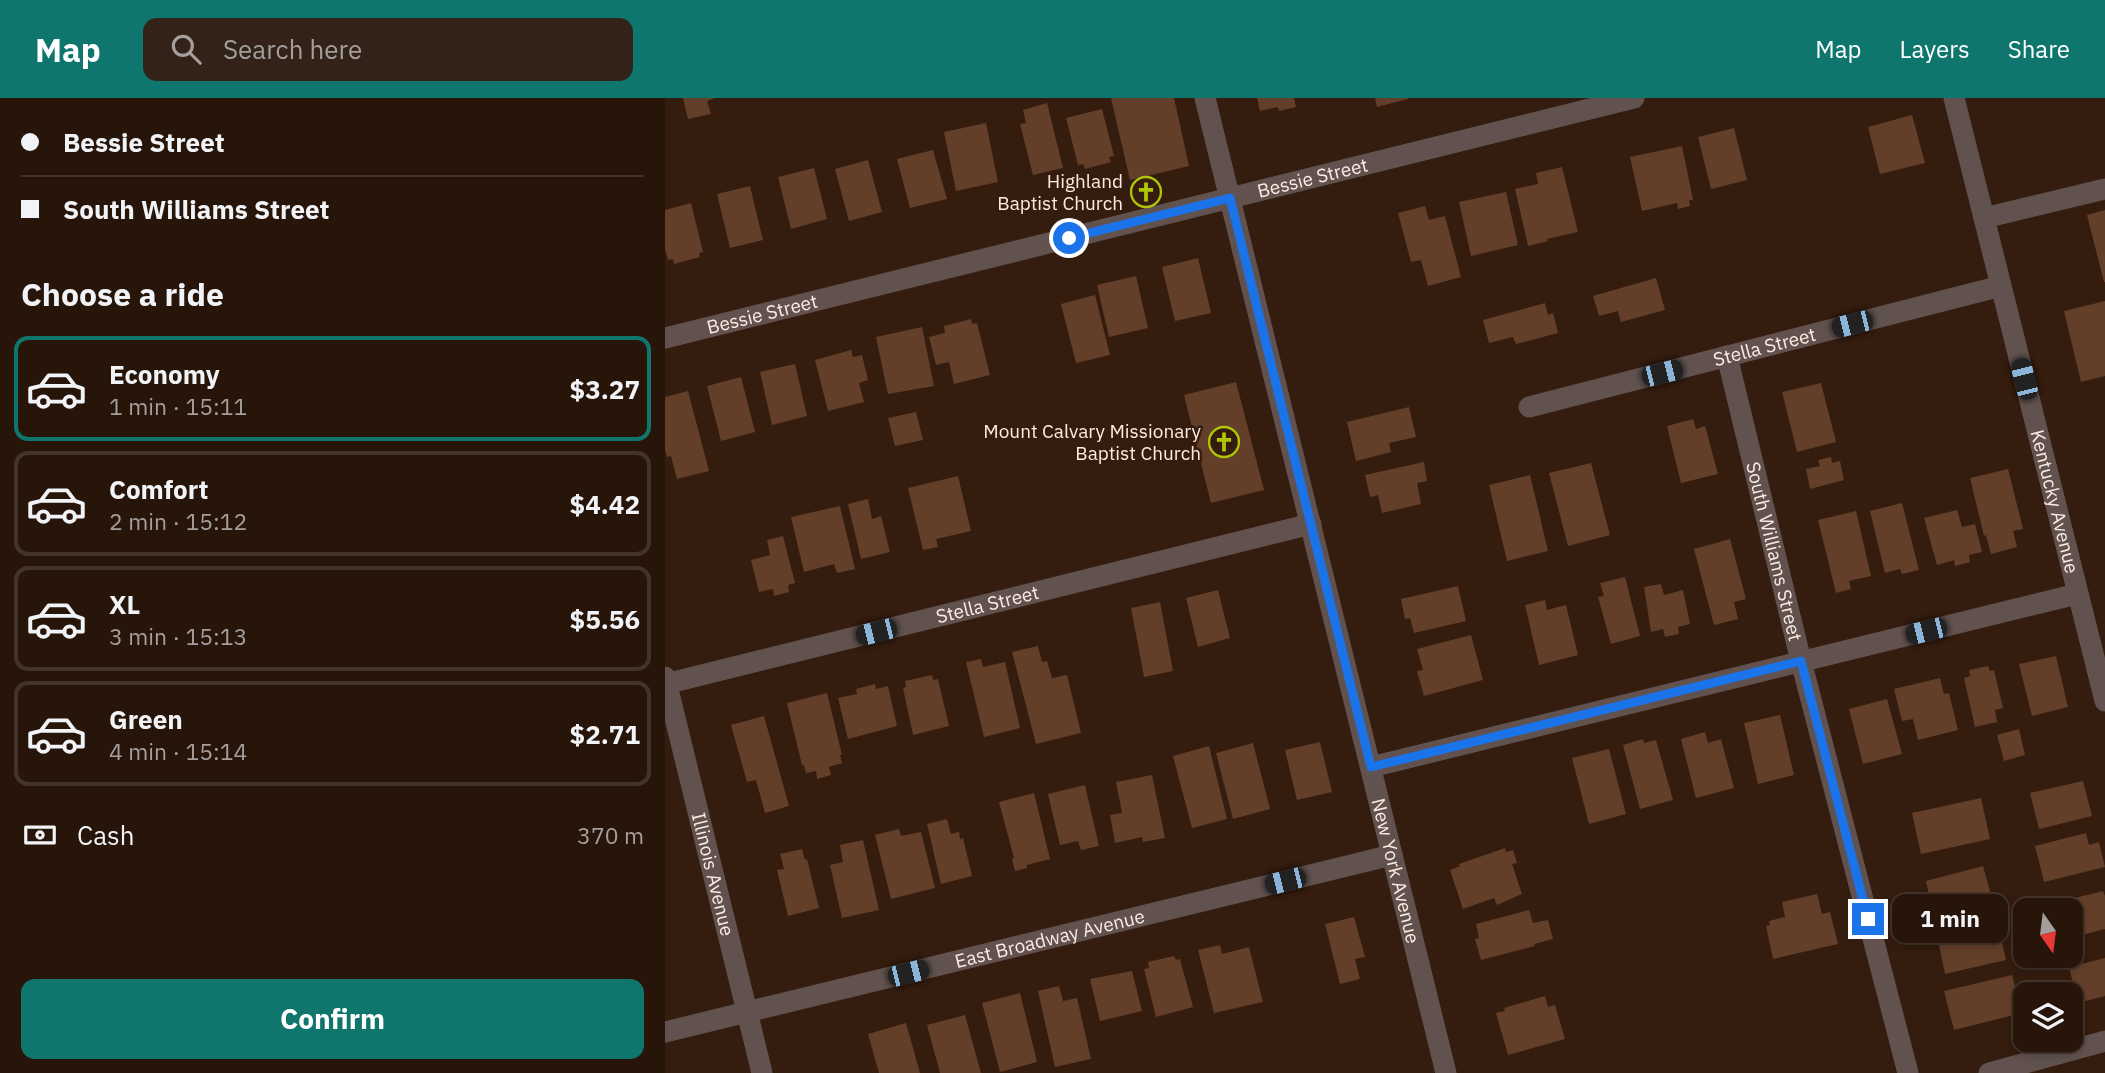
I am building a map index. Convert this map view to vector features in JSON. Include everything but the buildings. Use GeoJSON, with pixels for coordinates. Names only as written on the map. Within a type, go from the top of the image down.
{"type":"FeatureCollection","features":[{"type":"Feature","properties":{"kind":"street","name":"New York Avenue"},"geometry":{"type":"LineString","coordinates":[[1205,98],[1447,1073]]}},
{"type":"Feature","properties":{"kind":"street","name":"Bessie Street"},"geometry":{"type":"LineString","coordinates":[[665,338],[1634,98]]}},
{"type":"Feature","properties":{"kind":"street","name":"Kentucky Avenue"},"geometry":{"type":"LineString","coordinates":[[1954,98],[2105,701]]}},
{"type":"Feature","properties":{"kind":"street"},"geometry":{"type":"LineString","coordinates":[[1984,218],[2105,189]]}},
{"type":"Feature","properties":{"kind":"street","name":"Stella Street"},"geometry":{"type":"LineString","coordinates":[[1529,407],[2001,286]]}},
{"type":"Feature","properties":{"kind":"street","name":"South Williams Street"},"geometry":{"type":"LineString","coordinates":[[1727,356],[1801,661],[1908,1073]]}},
{"type":"Feature","properties":{"kind":"street","name":"Stella Street"},"geometry":{"type":"LineString","coordinates":[[666,682],[1311,524]]}},
{"type":"Feature","properties":{"kind":"street"},"geometry":{"type":"LineString","coordinates":[[1371,767],[2077,593]]}},
{"type":"Feature","properties":{"kind":"street","name":"Illinois Avenue"},"geometry":{"type":"LineString","coordinates":[[666,682],[762,1073]]}},
{"type":"Feature","properties":{"kind":"street","name":"East Broadway Avenue"},"geometry":{"type":"LineString","coordinates":[[665,1032],[1392,855]]}},
{"type":"Feature","properties":{"kind":"street"},"geometry":{"type":"LineString","coordinates":[[1989,1073],[2105,1041]]}},
{"type":"Feature","properties":{"kind":"place","name":"Highland Baptist Church"},"geometry":{"type":"Point","coordinates":[1146,192]}},
{"type":"Feature","properties":{"kind":"place","name":"Mount Calvary Missionary Baptist Church"},"geometry":{"type":"Point","coordinates":[1224,442]}},
{"type":"Feature","properties":{"kind":"route"},"geometry":{"type":"LineString","coordinates":[[1069,238],[1230,198],[1371,767],[1801,661],[1868,919]]}}]}
